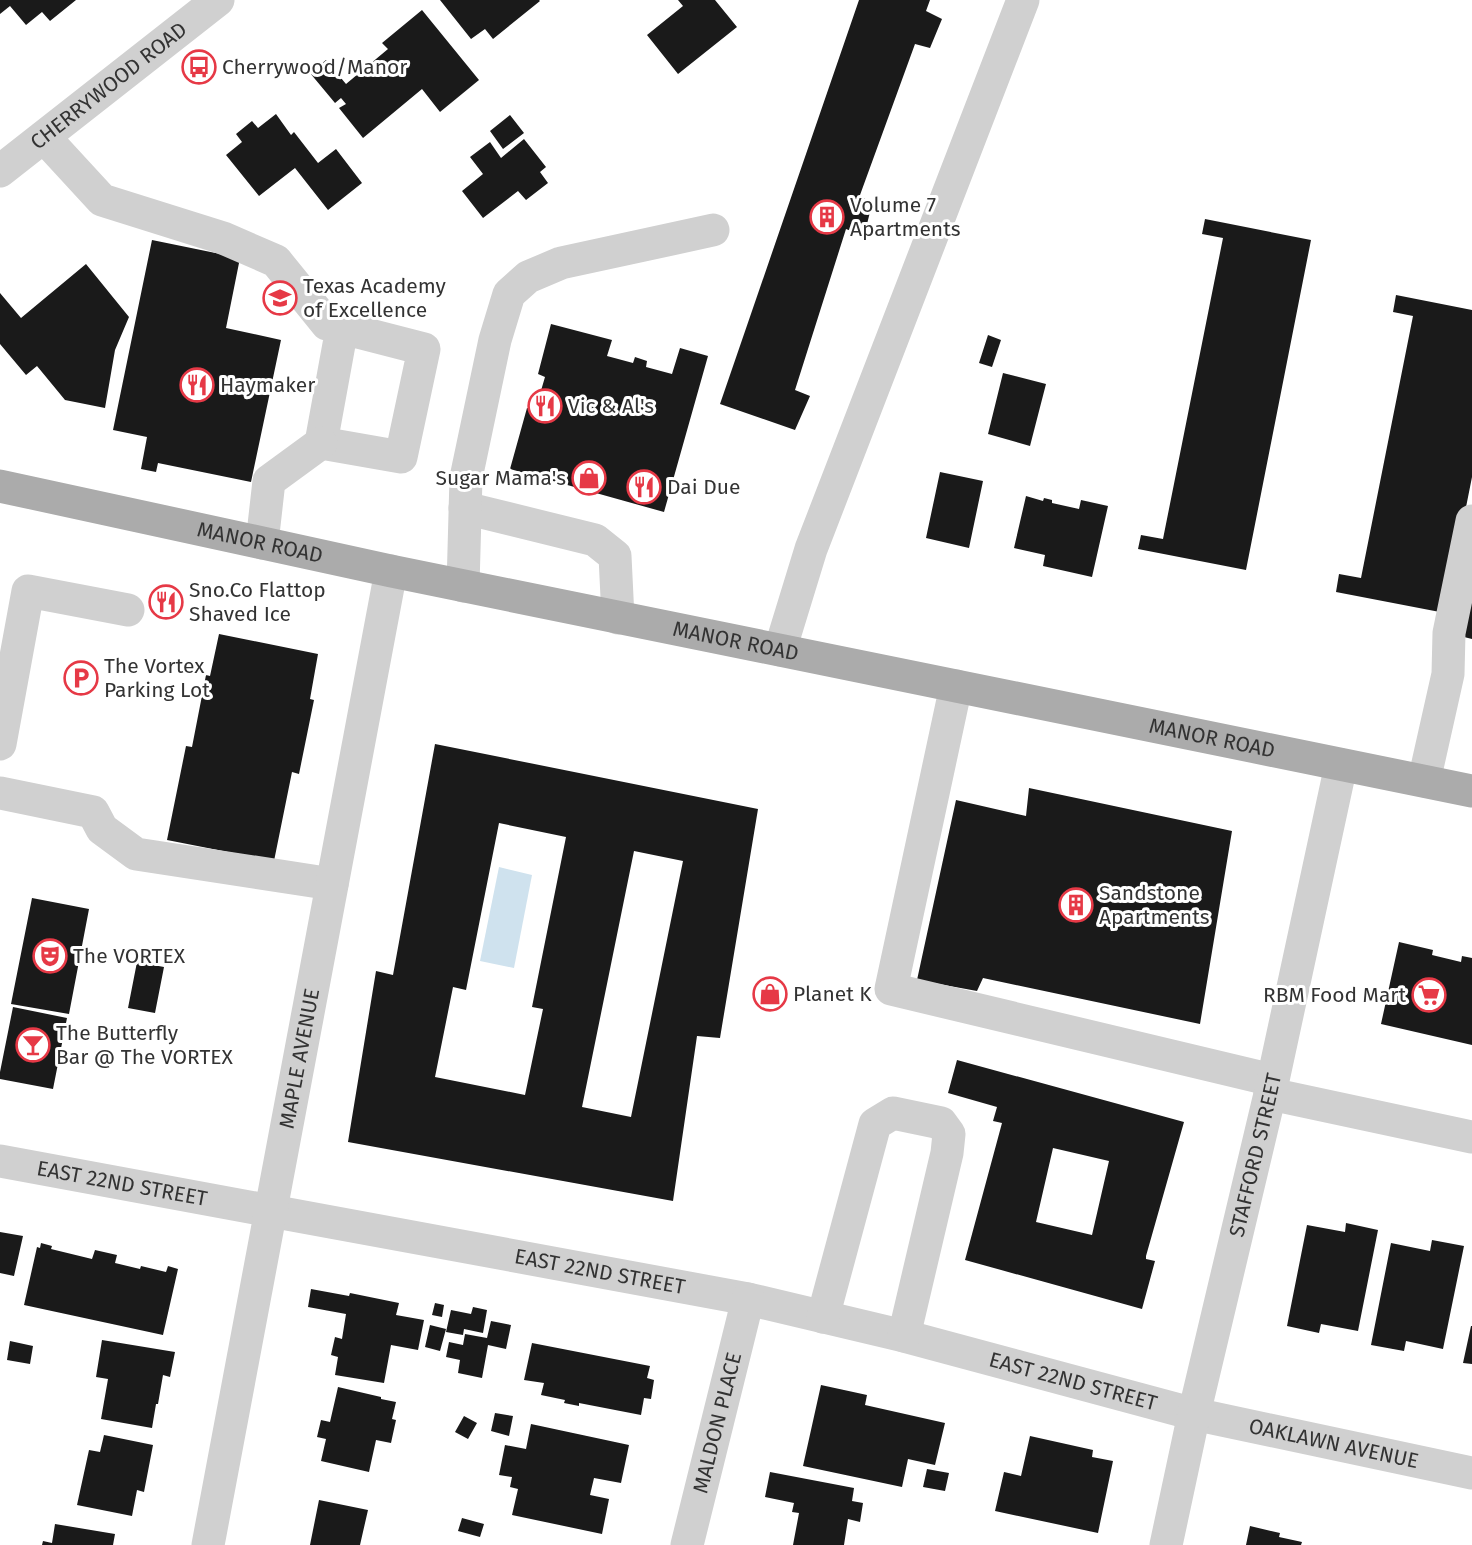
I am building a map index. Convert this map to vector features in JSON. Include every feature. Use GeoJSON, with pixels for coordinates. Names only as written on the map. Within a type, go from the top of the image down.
{"type":"FeatureCollection","features":[{"type":"Feature","properties":{"kind":"main road","name":"MANOR ROAD"},"geometry":{"type":"LineString","coordinates":[[0,486],[391,572],[1472,791]]}},
{"type":"Feature","properties":{"kind":"street","name":"CHERRYWOOD ROAD"},"geometry":{"type":"LineString","coordinates":[[0,171],[218,0]]}},
{"type":"Feature","properties":{"kind":"street"},"geometry":{"type":"LineString","coordinates":[[780,650],[811,549],[1023,0]]}},
{"type":"Feature","properties":{"kind":"street"},"geometry":{"type":"LineString","coordinates":[[44,137],[102,200],[223,238],[276,261],[327,324],[424,349],[401,457],[321,443]]}},
{"type":"Feature","properties":{"kind":"street"},"geometry":{"type":"LineString","coordinates":[[463,586],[466,478],[495,340],[509,294],[528,277],[561,263],[713,230]]}},
{"type":"Feature","properties":{"kind":"street"},"geometry":{"type":"LineString","coordinates":[[262,543],[269,481],[321,443],[342,328]]}},
{"type":"Feature","properties":{"kind":"street"},"geometry":{"type":"LineString","coordinates":[[465,508],[595,540],[615,556],[618,618]]}},
{"type":"Feature","properties":{"kind":"street"},"geometry":{"type":"LineString","coordinates":[[1424,781],[1460,676],[1449,633],[1472,521]]}},
{"type":"Feature","properties":{"kind":"street","name":"MAPLE AVENUE"},"geometry":{"type":"LineString","coordinates":[[208,1545],[391,572]]}},
{"type":"Feature","properties":{"kind":"street"},"geometry":{"type":"LineString","coordinates":[[0,744],[28,591],[128,610]]}},
{"type":"Feature","properties":{"kind":"street"},"geometry":{"type":"LineString","coordinates":[[956,686],[891,989],[1472,1137]]}},
{"type":"Feature","properties":{"kind":"street","name":"STAFFORD STREET"},"geometry":{"type":"LineString","coordinates":[[1166,1545],[1194,1414],[1271,1087],[1341,765]]}},
{"type":"Feature","properties":{"kind":"street"},"geometry":{"type":"LineString","coordinates":[[0,793],[93,812],[102,829],[135,854],[332,884]]}},
{"type":"Feature","properties":{"kind":"street"},"geometry":{"type":"LineString","coordinates":[[823,1317],[875,1124],[893,1113],[941,1124],[949,1134],[948,1153],[903,1336]]}},
{"type":"Feature","properties":{"kind":"street","name":"EAST 22ND STREET"},"geometry":{"type":"LineString","coordinates":[[0,1161],[748,1299],[903,1336],[1194,1414]]}},
{"type":"Feature","properties":{"kind":"street","name":"MALDON PLACE"},"geometry":{"type":"LineString","coordinates":[[687,1545],[748,1299]]}},
{"type":"Feature","properties":{"kind":"street","name":"OAKLAWN AVENUE"},"geometry":{"type":"LineString","coordinates":[[1194,1414],[1472,1473]]}},
{"type":"Feature","properties":{"kind":"water"},"geometry":{"type":"Polygon","coordinates":[[[499,867],[532,875],[514,968],[480,961],[499,867]]]}},
{"type":"Feature","properties":{"kind":"building"},"geometry":{"type":"Polygon","coordinates":[[[0,0],[76,0],[50,21],[42,12],[26,25],[10,6],[0,14],[0,0]]]}},
{"type":"Feature","properties":{"kind":"building"},"geometry":{"type":"Polygon","coordinates":[[[440,0],[540,1],[493,39],[485,29],[471,39],[440,0]]]}},
{"type":"Feature","properties":{"kind":"building"},"geometry":{"type":"Polygon","coordinates":[[[678,0],[715,0],[737,27],[678,74],[647,35],[683,6],[678,0]]]}},
{"type":"Feature","properties":{"kind":"building","name":"Volume 7 Apartments"},"geometry":{"type":"Polygon","coordinates":[[[859,0],[930,0],[926,11],[942,19],[930,48],[915,44],[860,195],[872,204],[864,236],[846,229],[795,390],[810,396],[795,430],[720,404],[859,0]]]}},
{"type":"Feature","properties":{"kind":"building"},"geometry":{"type":"Polygon","coordinates":[[[422,10],[479,80],[440,112],[422,89],[363,138],[339,108],[346,104],[341,98],[335,103],[310,73],[326,60],[346,84],[388,49],[382,43],[422,10]]]}},
{"type":"Feature","properties":{"kind":"building"},"geometry":{"type":"Polygon","coordinates":[[[276,114],[291,135],[294,132],[318,163],[336,149],[362,183],[328,210],[295,168],[259,196],[226,155],[242,142],[236,134],[252,121],[258,128],[276,114]]]}},
{"type":"Feature","properties":{"kind":"building"},"geometry":{"type":"Polygon","coordinates":[[[510,115],[524,133],[503,149],[490,131],[510,115]]]}},
{"type":"Feature","properties":{"kind":"building"},"geometry":{"type":"Polygon","coordinates":[[[524,139],[546,167],[540,172],[548,183],[526,200],[518,191],[483,218],[462,191],[483,174],[470,157],[490,142],[501,158],[524,139]]]}},
{"type":"Feature","properties":{"kind":"building"},"geometry":{"type":"Polygon","coordinates":[[[1205,219],[1311,240],[1246,570],[1138,549],[1141,535],[1163,539],[1223,238],[1202,234],[1205,219]]]}},
{"type":"Feature","properties":{"kind":"building","name":"Haymaker"},"geometry":{"type":"Polygon","coordinates":[[[152,240],[240,258],[226,328],[281,340],[251,482],[158,463],[156,472],[141,469],[147,437],[113,430],[152,240]]]}},
{"type":"Feature","properties":{"kind":"building"},"geometry":{"type":"Polygon","coordinates":[[[86,264],[129,317],[115,350],[105,408],[65,400],[37,366],[26,375],[0,344],[0,293],[21,318],[86,264]]]}},
{"type":"Feature","properties":{"kind":"building"},"geometry":{"type":"Polygon","coordinates":[[[1396,295],[1472,310],[1472,477],[1445,613],[1336,592],[1339,574],[1361,578],[1413,316],[1393,312],[1396,295]]]}},
{"type":"Feature","properties":{"kind":"building"},"geometry":{"type":"Polygon","coordinates":[[[551,324],[612,340],[607,356],[633,363],[635,357],[647,361],[646,367],[672,374],[680,348],[708,356],[664,512],[510,469],[527,408],[535,411],[545,377],[538,374],[551,324]]]}},
{"type":"Feature","properties":{"kind":"building"},"geometry":{"type":"Polygon","coordinates":[[[988,335],[1001,340],[992,367],[979,363],[988,335]]]}},
{"type":"Feature","properties":{"kind":"building"},"geometry":{"type":"Polygon","coordinates":[[[1003,373],[1046,384],[1030,446],[988,434],[1003,373]]]}},
{"type":"Feature","properties":{"kind":"building"},"geometry":{"type":"Polygon","coordinates":[[[940,472],[983,481],[969,548],[926,538],[940,472]]]}},
{"type":"Feature","properties":{"kind":"building"},"geometry":{"type":"Polygon","coordinates":[[[1026,496],[1043,501],[1044,498],[1052,500],[1052,503],[1079,509],[1081,500],[1108,506],[1092,577],[1043,566],[1045,555],[1014,548],[1026,496]]]}},
{"type":"Feature","properties":{"kind":"building","name":"Sno.Co Flattop Shaved Ice"},"geometry":{"type":"Polygon","coordinates":[[[164,586],[174,588],[169,618],[159,616],[164,586]]]}},
{"type":"Feature","properties":{"kind":"building"},"geometry":{"type":"Polygon","coordinates":[[[1472,603],[1472,639],[1464,637],[1472,603]]]}},
{"type":"Feature","properties":{"kind":"building"},"geometry":{"type":"Polygon","coordinates":[[[219,634],[318,654],[310,699],[314,700],[299,774],[292,772],[274,861],[167,840],[186,746],[192,747],[206,675],[210,676],[219,634]]]}},
{"type":"Feature","properties":{"kind":"building"},"geometry":{"type":"Polygon","coordinates":[[[435,744],[758,809],[720,1038],[697,1036],[673,1201],[348,1142],[376,971],[393,975],[435,744]],[[499,823],[466,990],[453,987],[435,1077],[525,1095],[543,1009],[532,1007],[566,837],[499,823]],[[634,851],[582,1107],[631,1117],[683,861],[634,851]]]}},
{"type":"Feature","properties":{"kind":"building","name":"Sandstone Apartments"},"geometry":{"type":"Polygon","coordinates":[[[1029,788],[1232,831],[1200,1024],[983,978],[977,991],[917,980],[956,800],[1026,816],[1029,788]]]}},
{"type":"Feature","properties":{"kind":"building","name":"The VORTEX"},"geometry":{"type":"Polygon","coordinates":[[[32,898],[89,909],[69,1014],[11,1004],[32,898]]]}},
{"type":"Feature","properties":{"kind":"building"},"geometry":{"type":"Polygon","coordinates":[[[1399,942],[1433,950],[1432,955],[1461,962],[1462,956],[1472,958],[1472,1045],[1381,1024],[1399,942]]]}},
{"type":"Feature","properties":{"kind":"building"},"geometry":{"type":"Polygon","coordinates":[[[137,962],[164,967],[155,1013],[128,1008],[137,962]]]}},
{"type":"Feature","properties":{"kind":"building","name":"The Butterfly Bar @ The VORTEX"},"geometry":{"type":"Polygon","coordinates":[[[13,1007],[67,1018],[53,1089],[0,1079],[13,1007]]]}},
{"type":"Feature","properties":{"kind":"building"},"geometry":{"type":"Polygon","coordinates":[[[957,1060],[1184,1122],[1146,1256],[1146,1259],[1155,1261],[1142,1309],[965,1260],[1002,1123],[993,1121],[997,1107],[948,1093],[957,1060]],[[1053,1148],[1036,1222],[1092,1235],[1109,1161],[1053,1148]]]}},
{"type":"Feature","properties":{"kind":"building"},"geometry":{"type":"Polygon","coordinates":[[[1346,1223],[1378,1230],[1358,1331],[1321,1324],[1319,1333],[1287,1326],[1307,1225],[1345,1232],[1346,1223]]]}},
{"type":"Feature","properties":{"kind":"building"},"geometry":{"type":"Polygon","coordinates":[[[0,1232],[23,1236],[14,1276],[0,1273],[0,1232]]]}},
{"type":"Feature","properties":{"kind":"building"},"geometry":{"type":"Polygon","coordinates":[[[1432,1240],[1464,1246],[1443,1349],[1406,1341],[1404,1351],[1371,1345],[1391,1243],[1430,1251],[1432,1240]]]}},
{"type":"Feature","properties":{"kind":"building"},"geometry":{"type":"Polygon","coordinates":[[[41,1243],[52,1246],[51,1249],[92,1259],[95,1250],[117,1255],[115,1263],[140,1269],[141,1266],[166,1272],[168,1266],[178,1269],[163,1335],[24,1305],[37,1247],[40,1248],[41,1243]]]}},
{"type":"Feature","properties":{"kind":"building"},"geometry":{"type":"Polygon","coordinates":[[[311,1289],[349,1296],[350,1293],[399,1303],[396,1315],[424,1320],[418,1350],[391,1345],[384,1383],[335,1375],[338,1357],[331,1355],[335,1337],[342,1339],[346,1314],[308,1307],[311,1289]]]}},
{"type":"Feature","properties":{"kind":"building"},"geometry":{"type":"Polygon","coordinates":[[[435,1303],[444,1305],[442,1317],[432,1315],[435,1303]]]}},
{"type":"Feature","properties":{"kind":"building"},"geometry":{"type":"Polygon","coordinates":[[[473,1307],[487,1310],[483,1333],[464,1329],[463,1335],[446,1332],[451,1310],[471,1314],[473,1307]]]}},
{"type":"Feature","properties":{"kind":"building"},"geometry":{"type":"Polygon","coordinates":[[[491,1321],[511,1325],[506,1349],[488,1345],[482,1378],[458,1373],[460,1360],[446,1357],[449,1342],[463,1345],[465,1334],[487,1338],[491,1321]]]}},
{"type":"Feature","properties":{"kind":"building"},"geometry":{"type":"Polygon","coordinates":[[[430,1325],[446,1329],[440,1351],[425,1347],[430,1325]]]}},
{"type":"Feature","properties":{"kind":"building"},"geometry":{"type":"Polygon","coordinates":[[[1472,1326],[1472,1364],[1463,1363],[1472,1326]]]}},
{"type":"Feature","properties":{"kind":"building"},"geometry":{"type":"Polygon","coordinates":[[[102,1340],[175,1352],[170,1377],[163,1375],[152,1428],[101,1419],[108,1379],[96,1377],[102,1340]]]}},
{"type":"Feature","properties":{"kind":"building"},"geometry":{"type":"Polygon","coordinates":[[[10,1341],[33,1346],[30,1364],[7,1360],[10,1341]]]}},
{"type":"Feature","properties":{"kind":"building"},"geometry":{"type":"Polygon","coordinates":[[[532,1343],[650,1366],[647,1378],[654,1380],[651,1399],[644,1398],[641,1415],[579,1403],[579,1406],[564,1403],[565,1400],[541,1395],[544,1383],[524,1380],[532,1343]]]}},
{"type":"Feature","properties":{"kind":"building"},"geometry":{"type":"Polygon","coordinates":[[[821,1385],[867,1395],[865,1405],[945,1423],[935,1465],[908,1459],[902,1487],[803,1466],[821,1385]]]}},
{"type":"Feature","properties":{"kind":"building"},"geometry":{"type":"Polygon","coordinates":[[[338,1387],[396,1402],[392,1419],[396,1420],[391,1443],[376,1440],[369,1472],[321,1461],[326,1439],[317,1437],[321,1420],[330,1422],[338,1387]]]}},
{"type":"Feature","properties":{"kind":"building"},"geometry":{"type":"Polygon","coordinates":[[[495,1413],[513,1416],[509,1436],[491,1431],[495,1413]]]}},
{"type":"Feature","properties":{"kind":"building"},"geometry":{"type":"Polygon","coordinates":[[[464,1416],[477,1423],[468,1439],[455,1432],[464,1416]]]}},
{"type":"Feature","properties":{"kind":"building"},"geometry":{"type":"Polygon","coordinates":[[[531,1424],[629,1445],[621,1483],[594,1478],[590,1495],[609,1499],[602,1534],[512,1515],[518,1489],[510,1487],[512,1477],[499,1475],[505,1445],[526,1449],[531,1424]]]}},
{"type":"Feature","properties":{"kind":"building"},"geometry":{"type":"Polygon","coordinates":[[[104,1435],[153,1445],[144,1492],[137,1490],[132,1516],[77,1505],[89,1450],[100,1452],[104,1435]]]}},
{"type":"Feature","properties":{"kind":"building"},"geometry":{"type":"Polygon","coordinates":[[[1030,1436],[1093,1450],[1092,1457],[1113,1461],[1098,1533],[995,1511],[1004,1472],[1021,1476],[1030,1436]]]}},
{"type":"Feature","properties":{"kind":"building"},"geometry":{"type":"Polygon","coordinates":[[[927,1469],[949,1473],[945,1491],[923,1487],[927,1469]]]}},
{"type":"Feature","properties":{"kind":"building"},"geometry":{"type":"Polygon","coordinates":[[[770,1472],[854,1488],[852,1501],[863,1503],[860,1522],[848,1519],[844,1545],[793,1545],[799,1513],[792,1512],[794,1503],[765,1497],[770,1472]]]}},
{"type":"Feature","properties":{"kind":"building"},"geometry":{"type":"Polygon","coordinates":[[[319,1500],[368,1510],[360,1545],[310,1545],[319,1500]]]}},
{"type":"Feature","properties":{"kind":"building"},"geometry":{"type":"Polygon","coordinates":[[[462,1518],[484,1524],[480,1537],[458,1531],[462,1518]]]}},
{"type":"Feature","properties":{"kind":"building"},"geometry":{"type":"Polygon","coordinates":[[[55,1524],[115,1534],[113,1545],[42,1545],[43,1541],[52,1543],[55,1524]]]}},
{"type":"Feature","properties":{"kind":"building"},"geometry":{"type":"Polygon","coordinates":[[[1250,1526],[1280,1533],[1279,1537],[1302,1542],[1301,1545],[1246,1545],[1250,1526]]]}},
{"type":"Feature","properties":{"kind":"place","name":"Cherrywood/Manor"},"geometry":{"type":"Point","coordinates":[199,67]}},
{"type":"Feature","properties":{"kind":"place","name":"Volume 7 Apartments"},"geometry":{"type":"Point","coordinates":[827,217]}},
{"type":"Feature","properties":{"kind":"place","name":"Texas Academy of Excellence"},"geometry":{"type":"Point","coordinates":[280,298]}},
{"type":"Feature","properties":{"kind":"place","name":"Haymaker"},"geometry":{"type":"Point","coordinates":[197,385]}},
{"type":"Feature","properties":{"kind":"place","name":"Vic & Al's"},"geometry":{"type":"Point","coordinates":[545,406]}},
{"type":"Feature","properties":{"kind":"place","name":"Sugar Mama's"},"geometry":{"type":"Point","coordinates":[589,478]}},
{"type":"Feature","properties":{"kind":"place","name":"Dai Due"},"geometry":{"type":"Point","coordinates":[644,487]}},
{"type":"Feature","properties":{"kind":"place","name":"Sno.Co Flattop Shaved Ice"},"geometry":{"type":"Point","coordinates":[166,602]}},
{"type":"Feature","properties":{"kind":"place","name":"The Vortex Parking Lot"},"geometry":{"type":"Point","coordinates":[81,678]}},
{"type":"Feature","properties":{"kind":"place","name":"Sandstone Apartments"},"geometry":{"type":"Point","coordinates":[1076,905]}},
{"type":"Feature","properties":{"kind":"place","name":"The VORTEX"},"geometry":{"type":"Point","coordinates":[50,956]}},
{"type":"Feature","properties":{"kind":"place","name":"Planet K"},"geometry":{"type":"Point","coordinates":[770,994]}},
{"type":"Feature","properties":{"kind":"place","name":"RBM Food Mart"},"geometry":{"type":"Point","coordinates":[1429,995]}},
{"type":"Feature","properties":{"kind":"place","name":"The Butterfly Bar @ The VORTEX"},"geometry":{"type":"Point","coordinates":[33,1045]}}]}
